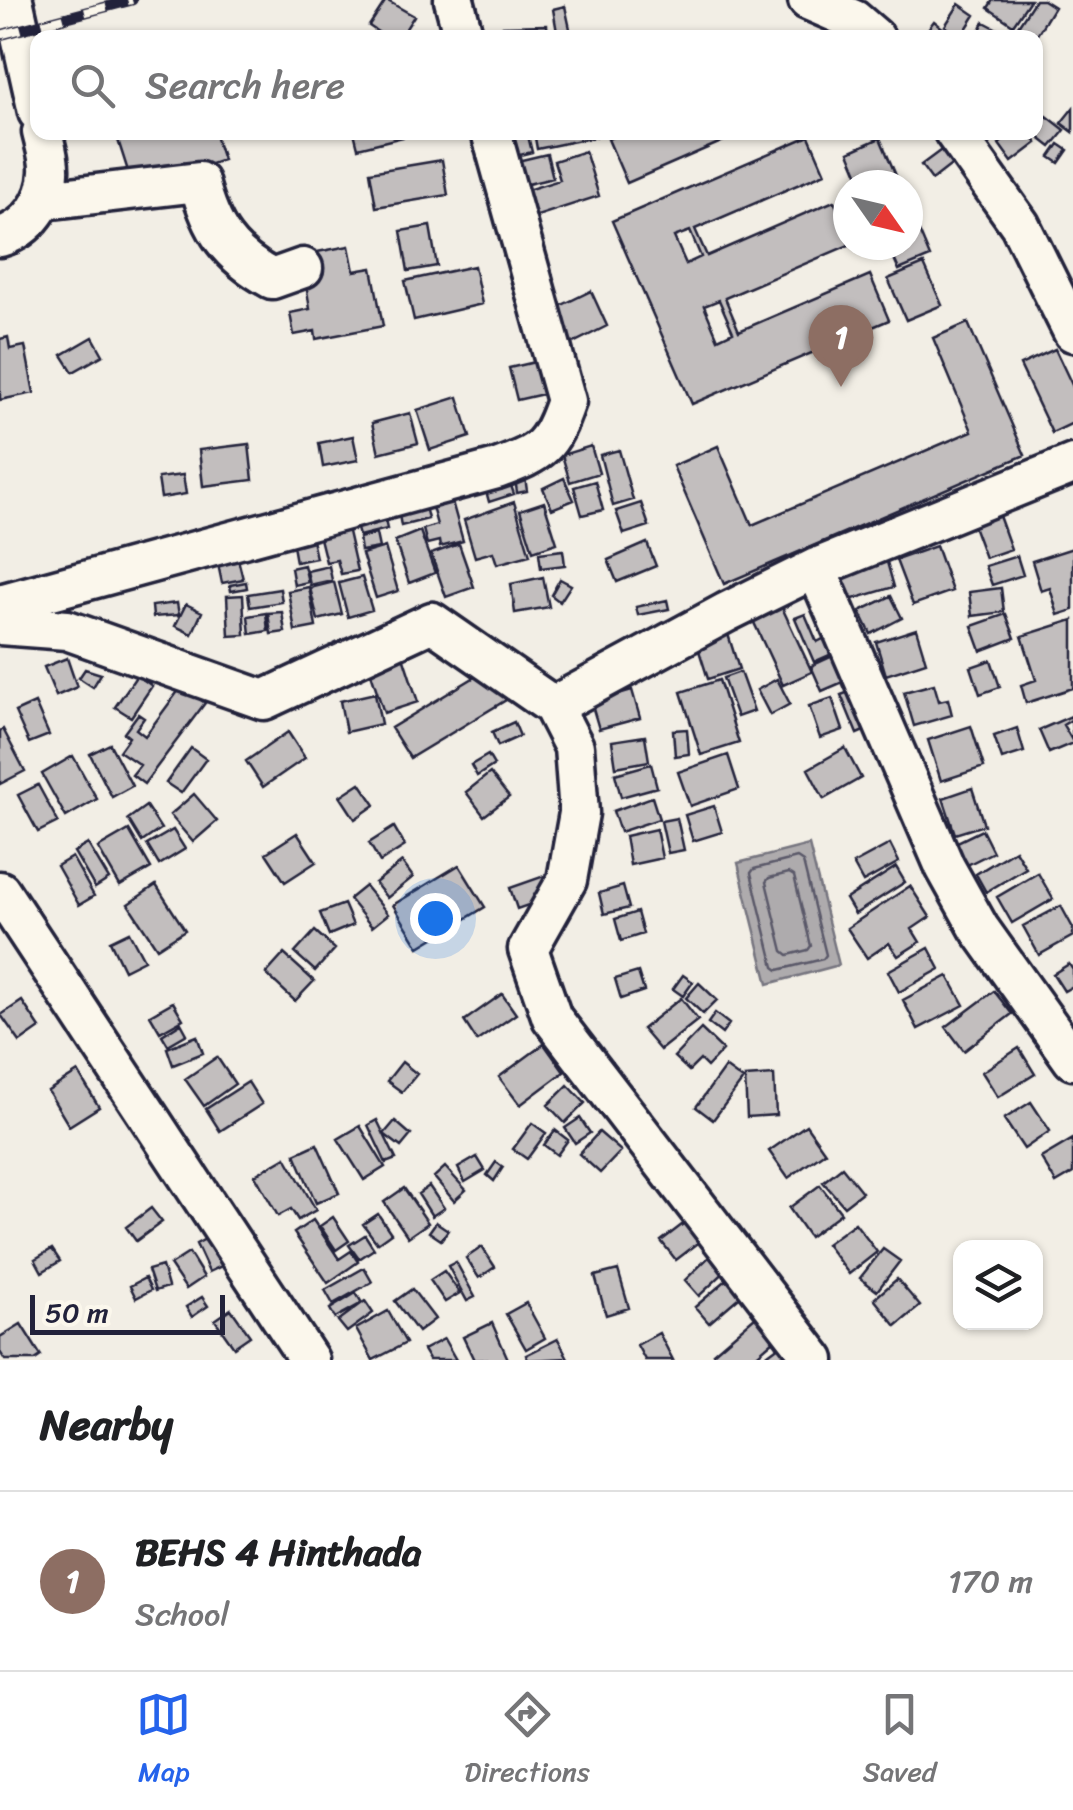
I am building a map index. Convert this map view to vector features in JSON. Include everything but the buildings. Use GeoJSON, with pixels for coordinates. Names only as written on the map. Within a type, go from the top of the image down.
{"type":"FeatureCollection","features":[{"type":"Feature","properties":{"kind":"street"},"geometry":{"type":"LineString","coordinates":[[13,0],[30,76]]}},
{"type":"Feature","properties":{"kind":"street"},"geometry":{"type":"LineString","coordinates":[[454,0],[462,30]]}},
{"type":"Feature","properties":{"kind":"street"},"geometry":{"type":"LineString","coordinates":[[808,0],[854,20],[866,30]]}},
{"type":"Feature","properties":{"kind":"street"},"geometry":{"type":"LineString","coordinates":[[0,237],[29,220],[44,200],[50,169],[44,140]]}},
{"type":"Feature","properties":{"kind":"street"},"geometry":{"type":"LineString","coordinates":[[0,604],[497,469],[534,455],[554,434],[566,401],[493,140]]}},
{"type":"Feature","properties":{"kind":"street"},"geometry":{"type":"LineString","coordinates":[[960,140],[1020,225],[1073,332]]}},
{"type":"Feature","properties":{"kind":"street"},"geometry":{"type":"LineString","coordinates":[[44,200],[199,182],[208,214],[228,247],[242,259],[272,278],[304,268]]}},
{"type":"Feature","properties":{"kind":"street"},"geometry":{"type":"LineString","coordinates":[[553,706],[816,568],[1073,464]]}},
{"type":"Feature","properties":{"kind":"street"},"geometry":{"type":"LineString","coordinates":[[816,568],[945,867],[979,928],[1073,1060]]}},
{"type":"Feature","properties":{"kind":"street"},"geometry":{"type":"LineString","coordinates":[[0,626],[67,630],[264,700],[432,622],[553,706],[574,746],[579,813],[567,880],[528,949],[552,1018],[816,1360]]}},
{"type":"Feature","properties":{"kind":"street"},"geometry":{"type":"LineString","coordinates":[[1,896],[310,1360]]}},
{"type":"Feature","properties":{"kind":"water"},"geometry":{"type":"Polygon","coordinates":[[[809,845],[839,965],[768,984],[738,863],[809,845]]]}},
{"type":"Feature","properties":{"kind":"railway"},"geometry":{"type":"LineString","coordinates":[[0,35],[132,0]]}},
{"type":"Feature","properties":{"kind":"place","name":"BEHS 4 Hinthada"},"geometry":{"type":"Point","coordinates":[841,387]}}]}
